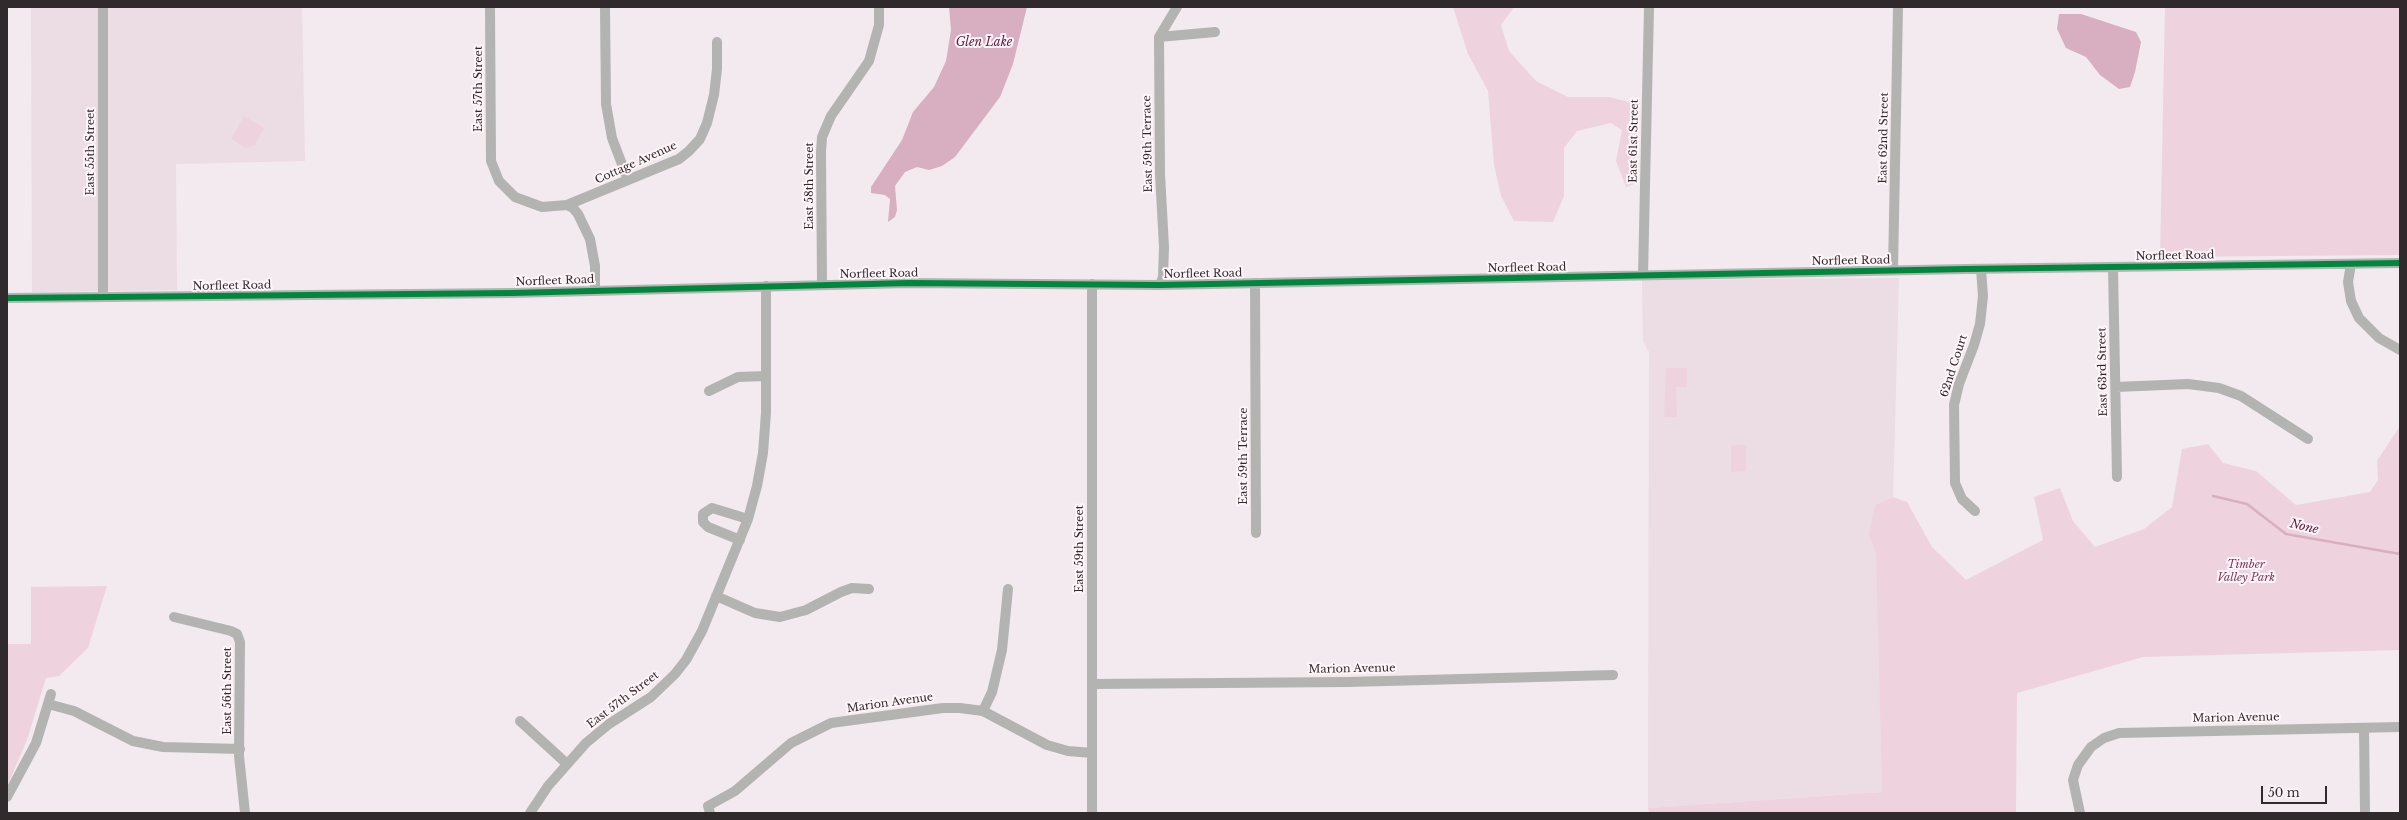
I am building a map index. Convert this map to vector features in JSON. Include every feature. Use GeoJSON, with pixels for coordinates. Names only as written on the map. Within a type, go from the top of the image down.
{"type":"FeatureCollection","features":[{"type":"Feature","properties":{"kind":"street","name":"East 55th Street"},"geometry":{"type":"LineString","coordinates":[[103,7],[103,297]]}},
{"type":"Feature","properties":{"kind":"street","name":"East 57th Street"},"geometry":{"type":"LineString","coordinates":[[490,7],[491,160],[495,170]]}},
{"type":"Feature","properties":{"kind":"street"},"geometry":{"type":"LineString","coordinates":[[605,7],[606,104],[612,138],[628,180]]}},
{"type":"Feature","properties":{"kind":"street","name":"East 58th Street"},"geometry":{"type":"LineString","coordinates":[[822,285],[822,137],[831,116],[869,61],[878,30],[879,7]]}},
{"type":"Feature","properties":{"kind":"street"},"geometry":{"type":"LineString","coordinates":[[1159,37],[1177,7]]}},
{"type":"Feature","properties":{"kind":"street","name":"East 61st Street"},"geometry":{"type":"LineString","coordinates":[[1643,275],[1649,7]]}},
{"type":"Feature","properties":{"kind":"street","name":"East 62nd Street"},"geometry":{"type":"LineString","coordinates":[[1893,270],[1898,7]]}},
{"type":"Feature","properties":{"kind":"street"},"geometry":{"type":"LineString","coordinates":[[1159,37],[1215,32]]}},
{"type":"Feature","properties":{"kind":"street","name":"East 59th Terrace"},"geometry":{"type":"LineString","coordinates":[[1159,37],[1160,174],[1164,247],[1163,278],[1160,285]]}},
{"type":"Feature","properties":{"kind":"street","name":"Cottage Avenue"},"geometry":{"type":"LineString","coordinates":[[495,170],[499,181],[515,197],[529,204],[554,208],[567,205],[679,159],[689,152],[700,139],[707,123],[714,95],[717,69],[717,42]]}},
{"type":"Feature","properties":{"kind":"street"},"geometry":{"type":"LineString","coordinates":[[567,205],[573,208],[578,214],[590,239],[595,266],[595,290]]}},
{"type":"Feature","properties":{"kind":"street","name":"Norfleet Road"},"geometry":{"type":"LineString","coordinates":[[7,298],[512,293],[909,283],[1160,285],[1893,270],[2400,263]]}},
{"type":"Feature","properties":{"kind":"street"},"geometry":{"type":"LineString","coordinates":[[2351,264],[2348,282],[2351,301],[2359,318],[2379,338],[2400,350]]}},
{"type":"Feature","properties":{"kind":"street","name":"East 63rd Street"},"geometry":{"type":"LineString","coordinates":[[2113,267],[2117,477]]}},
{"type":"Feature","properties":{"kind":"street","name":"62nd Court"},"geometry":{"type":"LineString","coordinates":[[1975,511],[1962,499],[1955,483],[1954,405],[1959,384],[1974,345],[1980,324],[1983,296],[1982,269]]}},
{"type":"Feature","properties":{"kind":"street","name":"East 59th Terrace"},"geometry":{"type":"LineString","coordinates":[[1255,283],[1256,533]]}},
{"type":"Feature","properties":{"kind":"street","name":"East 59th Street"},"geometry":{"type":"LineString","coordinates":[[1092,284],[1092,813]]}},
{"type":"Feature","properties":{"kind":"street"},"geometry":{"type":"LineString","coordinates":[[766,286],[766,376],[763,453],[758,486],[740,540],[716,596],[755,613],[780,617],[806,610],[852,588],[869,588]]}},
{"type":"Feature","properties":{"kind":"street"},"geometry":{"type":"LineString","coordinates":[[709,391],[738,377],[766,376]]}},
{"type":"Feature","properties":{"kind":"street"},"geometry":{"type":"LineString","coordinates":[[2116,388],[2188,384],[2219,388],[2241,396],[2308,439]]}},
{"type":"Feature","properties":{"kind":"street"},"geometry":{"type":"LineString","coordinates":[[740,540],[708,528],[703,522],[703,514],[712,508],[748,519]]}},
{"type":"Feature","properties":{"kind":"street"},"geometry":{"type":"LineString","coordinates":[[983,711],[992,692],[1002,650],[1008,589]]}},
{"type":"Feature","properties":{"kind":"street","name":"East 57th Street"},"geometry":{"type":"LineString","coordinates":[[530,813],[566,763],[586,742],[609,724],[651,697],[675,674],[694,646],[716,596]]}},
{"type":"Feature","properties":{"kind":"street","name":"East 56th Street"},"geometry":{"type":"LineString","coordinates":[[174,617],[231,630],[237,634],[240,642],[240,749],[245,813]]}},
{"type":"Feature","properties":{"kind":"street","name":"Marion Avenue"},"geometry":{"type":"LineString","coordinates":[[1092,684],[1348,682],[1613,675]]}},
{"type":"Feature","properties":{"kind":"street"},"geometry":{"type":"LineString","coordinates":[[7,797],[36,743],[51,694]]}},
{"type":"Feature","properties":{"kind":"street"},"geometry":{"type":"LineString","coordinates":[[48,704],[74,711],[133,740],[164,746],[240,749]]}},
{"type":"Feature","properties":{"kind":"street","name":"Marion Avenue"},"geometry":{"type":"LineString","coordinates":[[709,810],[735,791],[791,743],[831,723],[943,708],[983,711],[1047,745],[1068,751],[1092,753]]}},
{"type":"Feature","properties":{"kind":"street"},"geometry":{"type":"LineString","coordinates":[[520,721],[566,763]]}},
{"type":"Feature","properties":{"kind":"street","name":"Marion Avenue"},"geometry":{"type":"LineString","coordinates":[[2080,813],[2073,780],[2078,765],[2091,747],[2104,738],[2119,733],[2400,727]]}},
{"type":"Feature","properties":{"kind":"street"},"geometry":{"type":"LineString","coordinates":[[2364,728],[2365,813]]}},
{"type":"Feature","properties":{"kind":"shaded area"},"geometry":{"type":"Polygon","coordinates":[[[31,7],[302,7],[305,161],[176,164],[177,290],[32,292],[31,7]]]}},
{"type":"Feature","properties":{"kind":"shaded area"},"geometry":{"type":"Polygon","coordinates":[[[1899,278],[1893,497],[1875,505],[1884,570],[1879,656],[1882,792],[1648,808],[1649,352],[1643,341],[1642,280],[1899,278]]]}},
{"type":"Feature","properties":{"kind":"green space"},"geometry":{"type":"Polygon","coordinates":[[[1453,7],[1514,7],[1501,25],[1509,51],[1536,81],[1568,97],[1609,97],[1632,103],[1638,124],[1637,183],[1626,187],[1616,161],[1622,130],[1611,123],[1577,131],[1564,148],[1564,196],[1553,222],[1514,221],[1501,196],[1494,165],[1488,91],[1468,54],[1453,7]]]}},
{"type":"Feature","properties":{"kind":"green space"},"geometry":{"type":"Polygon","coordinates":[[[2165,7],[2400,7],[2400,255],[2160,257],[2165,7]]]}},
{"type":"Feature","properties":{"kind":"green space"},"geometry":{"type":"Polygon","coordinates":[[[244,116],[264,128],[255,145],[246,148],[231,139],[244,116]]]}},
{"type":"Feature","properties":{"kind":"green space"},"geometry":{"type":"Polygon","coordinates":[[[1666,368],[1687,368],[1687,387],[1676,387],[1677,417],[1664,417],[1666,368]]]}},
{"type":"Feature","properties":{"kind":"green space","name":"Timber Valley Park"},"geometry":{"type":"Polygon","coordinates":[[[2400,426],[2400,650],[2143,657],[2017,693],[2016,813],[1649,813],[1648,808],[1882,792],[1876,553],[1869,535],[1875,505],[1893,497],[1907,502],[1932,547],[1966,580],[2043,540],[2034,497],[2060,488],[2073,521],[2095,547],[2144,529],[2172,507],[2182,449],[2208,444],[2223,463],[2256,471],[2296,505],[2370,492],[2378,480],[2377,461],[2400,426]]]}},
{"type":"Feature","properties":{"kind":"green space"},"geometry":{"type":"Polygon","coordinates":[[[1731,445],[1746,445],[1746,471],[1731,472],[1731,445]]]}},
{"type":"Feature","properties":{"kind":"green space"},"geometry":{"type":"Polygon","coordinates":[[[107,586],[88,648],[59,676],[46,678],[27,740],[7,786],[7,644],[31,644],[31,587],[107,586]]]}},
{"type":"Feature","properties":{"kind":"water","name":"Glen Lake"},"geometry":{"type":"Polygon","coordinates":[[[949,7],[1027,7],[1013,64],[1000,97],[955,157],[942,166],[929,170],[917,167],[905,172],[895,186],[897,210],[895,217],[888,222],[890,199],[885,195],[871,193],[871,187],[902,140],[913,112],[934,87],[946,61],[951,30],[949,7]]]}},
{"type":"Feature","properties":{"kind":"water"},"geometry":{"type":"Polygon","coordinates":[[[2059,14],[2081,14],[2136,32],[2141,42],[2135,72],[2130,87],[2119,89],[2100,75],[2086,57],[2066,48],[2057,29],[2059,14]]]}},
{"type":"Feature","properties":{"kind":"waterway","name":"None"},"geometry":{"type":"LineString","coordinates":[[2213,496],[2247,504],[2286,534],[2400,554]]}},
{"type":"Feature","properties":{"kind":"cycle path"},"geometry":{"type":"LineString","coordinates":[[7,298],[512,293],[909,283],[1160,285],[1966,269],[2400,263]]}}]}
